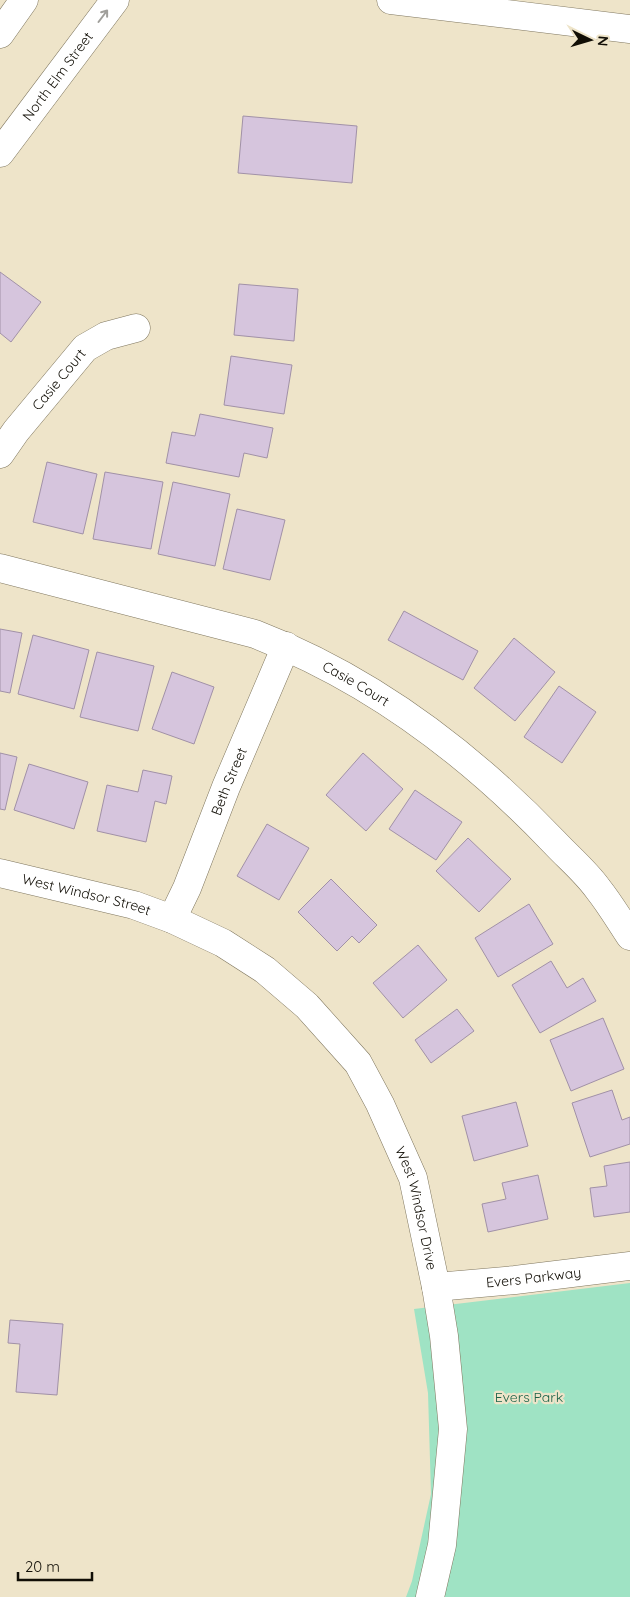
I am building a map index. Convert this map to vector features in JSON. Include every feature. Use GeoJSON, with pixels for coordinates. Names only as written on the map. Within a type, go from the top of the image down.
{"type":"FeatureCollection","features":[{"type":"Feature","properties":{"kind":"street"},"geometry":{"type":"LineString","coordinates":[[0,34],[24,0]]}},
{"type":"Feature","properties":{"kind":"street","name":"North Elm Street"},"geometry":{"type":"LineString","coordinates":[[0,153],[115,0]]}},
{"type":"Feature","properties":{"kind":"street"},"geometry":{"type":"LineString","coordinates":[[391,0],[630,28]]}},
{"type":"Feature","properties":{"kind":"street","name":"Casie Court"},"geometry":{"type":"LineString","coordinates":[[0,454],[16,431],[85,348],[106,336],[136,328]]}},
{"type":"Feature","properties":{"kind":"street","name":"Casie Court"},"geometry":{"type":"LineString","coordinates":[[0,568],[255,634],[286,646],[346,677],[428,729],[523,809],[598,888],[630,936]]}},
{"type":"Feature","properties":{"kind":"street","name":"Beth Street"},"geometry":{"type":"LineString","coordinates":[[172,919],[187,888],[230,778],[286,646]]}},
{"type":"Feature","properties":{"kind":"street","name":"West Windsor Street"},"geometry":{"type":"LineString","coordinates":[[0,873],[134,905],[172,919]]}},
{"type":"Feature","properties":{"kind":"street","name":"West Windsor Drive"},"geometry":{"type":"LineString","coordinates":[[172,919],[223,943],[265,970],[307,1006],[358,1063],[380,1104],[413,1178],[436,1287],[444,1336],[453,1429],[442,1545],[430,1597]]}},
{"type":"Feature","properties":{"kind":"street","name":"Evers Parkway"},"geometry":{"type":"LineString","coordinates":[[436,1287],[515,1280],[630,1266]]}},
{"type":"Feature","properties":{"kind":"green space","name":"Evers Park"},"geometry":{"type":"Polygon","coordinates":[[[630,1283],[630,1597],[406,1597],[412,1581],[431,1494],[428,1393],[414,1309],[630,1283]]]}},
{"type":"Feature","properties":{"kind":"building"},"geometry":{"type":"Polygon","coordinates":[[[243,116],[357,126],[352,183],[238,173],[243,116]]]}},
{"type":"Feature","properties":{"kind":"building"},"geometry":{"type":"Polygon","coordinates":[[[0,272],[41,302],[11,342],[0,333],[0,272]]]}},
{"type":"Feature","properties":{"kind":"building"},"geometry":{"type":"Polygon","coordinates":[[[239,284],[298,289],[294,341],[234,335],[239,284]]]}},
{"type":"Feature","properties":{"kind":"building"},"geometry":{"type":"Polygon","coordinates":[[[231,356],[292,365],[284,414],[224,405],[231,356]]]}},
{"type":"Feature","properties":{"kind":"building"},"geometry":{"type":"Polygon","coordinates":[[[200,414],[273,428],[267,458],[244,453],[239,477],[166,463],[172,432],[195,436],[200,414]]]}},
{"type":"Feature","properties":{"kind":"building"},"geometry":{"type":"Polygon","coordinates":[[[47,462],[97,474],[83,534],[33,522],[47,462]]]}},
{"type":"Feature","properties":{"kind":"building"},"geometry":{"type":"Polygon","coordinates":[[[105,472],[163,482],[151,549],[93,539],[105,472]]]}},
{"type":"Feature","properties":{"kind":"building"},"geometry":{"type":"Polygon","coordinates":[[[173,482],[230,494],[215,566],[158,554],[173,482]]]}},
{"type":"Feature","properties":{"kind":"building"},"geometry":{"type":"Polygon","coordinates":[[[237,509],[285,520],[270,580],[223,569],[237,509]]]}},
{"type":"Feature","properties":{"kind":"building"},"geometry":{"type":"Polygon","coordinates":[[[404,611],[478,651],[463,680],[388,640],[404,611]]]}},
{"type":"Feature","properties":{"kind":"building"},"geometry":{"type":"Polygon","coordinates":[[[0,629],[22,633],[10,693],[0,691],[0,629]]]}},
{"type":"Feature","properties":{"kind":"building"},"geometry":{"type":"Polygon","coordinates":[[[33,635],[89,650],[74,709],[18,694],[33,635]]]}},
{"type":"Feature","properties":{"kind":"building"},"geometry":{"type":"Polygon","coordinates":[[[514,638],[555,672],[515,721],[474,688],[514,638]]]}},
{"type":"Feature","properties":{"kind":"building"},"geometry":{"type":"Polygon","coordinates":[[[97,652],[154,666],[138,731],[80,717],[97,652]]]}},
{"type":"Feature","properties":{"kind":"building"},"geometry":{"type":"Polygon","coordinates":[[[172,672],[214,687],[194,744],[152,729],[172,672]]]}},
{"type":"Feature","properties":{"kind":"building"},"geometry":{"type":"Polygon","coordinates":[[[559,686],[596,712],[562,763],[524,737],[559,686]]]}},
{"type":"Feature","properties":{"kind":"building"},"geometry":{"type":"Polygon","coordinates":[[[0,753],[17,757],[5,810],[0,809],[0,753]]]}},
{"type":"Feature","properties":{"kind":"building"},"geometry":{"type":"Polygon","coordinates":[[[363,753],[403,789],[366,831],[326,795],[363,753]]]}},
{"type":"Feature","properties":{"kind":"building"},"geometry":{"type":"Polygon","coordinates":[[[29,764],[88,782],[74,829],[14,810],[29,764]]]}},
{"type":"Feature","properties":{"kind":"building"},"geometry":{"type":"Polygon","coordinates":[[[143,770],[172,776],[166,804],[155,801],[146,842],[97,831],[107,785],[138,792],[143,770]]]}},
{"type":"Feature","properties":{"kind":"building"},"geometry":{"type":"Polygon","coordinates":[[[415,790],[462,822],[436,860],[389,829],[415,790]]]}},
{"type":"Feature","properties":{"kind":"building"},"geometry":{"type":"Polygon","coordinates":[[[267,824],[309,848],[279,900],[237,876],[267,824]]]}},
{"type":"Feature","properties":{"kind":"building"},"geometry":{"type":"Polygon","coordinates":[[[468,838],[511,879],[479,912],[436,871],[468,838]]]}},
{"type":"Feature","properties":{"kind":"building"},"geometry":{"type":"Polygon","coordinates":[[[331,879],[377,925],[359,943],[352,936],[337,951],[298,912],[331,879]]]}},
{"type":"Feature","properties":{"kind":"building"},"geometry":{"type":"Polygon","coordinates":[[[529,904],[553,944],[498,977],[475,938],[529,904]]]}},
{"type":"Feature","properties":{"kind":"building"},"geometry":{"type":"Polygon","coordinates":[[[418,945],[447,980],[403,1018],[373,983],[418,945]]]}},
{"type":"Feature","properties":{"kind":"building"},"geometry":{"type":"Polygon","coordinates":[[[551,961],[567,988],[583,978],[596,1001],[540,1033],[512,985],[551,961]]]}},
{"type":"Feature","properties":{"kind":"building"},"geometry":{"type":"Polygon","coordinates":[[[457,1009],[474,1031],[431,1063],[415,1040],[457,1009]]]}},
{"type":"Feature","properties":{"kind":"building"},"geometry":{"type":"Polygon","coordinates":[[[603,1018],[624,1069],[571,1091],[550,1040],[603,1018]]]}},
{"type":"Feature","properties":{"kind":"building"},"geometry":{"type":"Polygon","coordinates":[[[612,1090],[622,1120],[630,1117],[630,1144],[590,1157],[572,1103],[612,1090]]]}},
{"type":"Feature","properties":{"kind":"building"},"geometry":{"type":"Polygon","coordinates":[[[516,1102],[528,1146],[474,1161],[462,1116],[516,1102]]]}},
{"type":"Feature","properties":{"kind":"building"},"geometry":{"type":"Polygon","coordinates":[[[630,1162],[630,1212],[594,1217],[590,1188],[607,1186],[604,1166],[630,1162]]]}},
{"type":"Feature","properties":{"kind":"building"},"geometry":{"type":"Polygon","coordinates":[[[538,1175],[548,1219],[488,1232],[482,1204],[506,1199],[502,1183],[538,1175]]]}},
{"type":"Feature","properties":{"kind":"building"},"geometry":{"type":"Polygon","coordinates":[[[10,1320],[63,1324],[57,1395],[16,1392],[20,1344],[8,1343],[10,1320]]]}}]}
